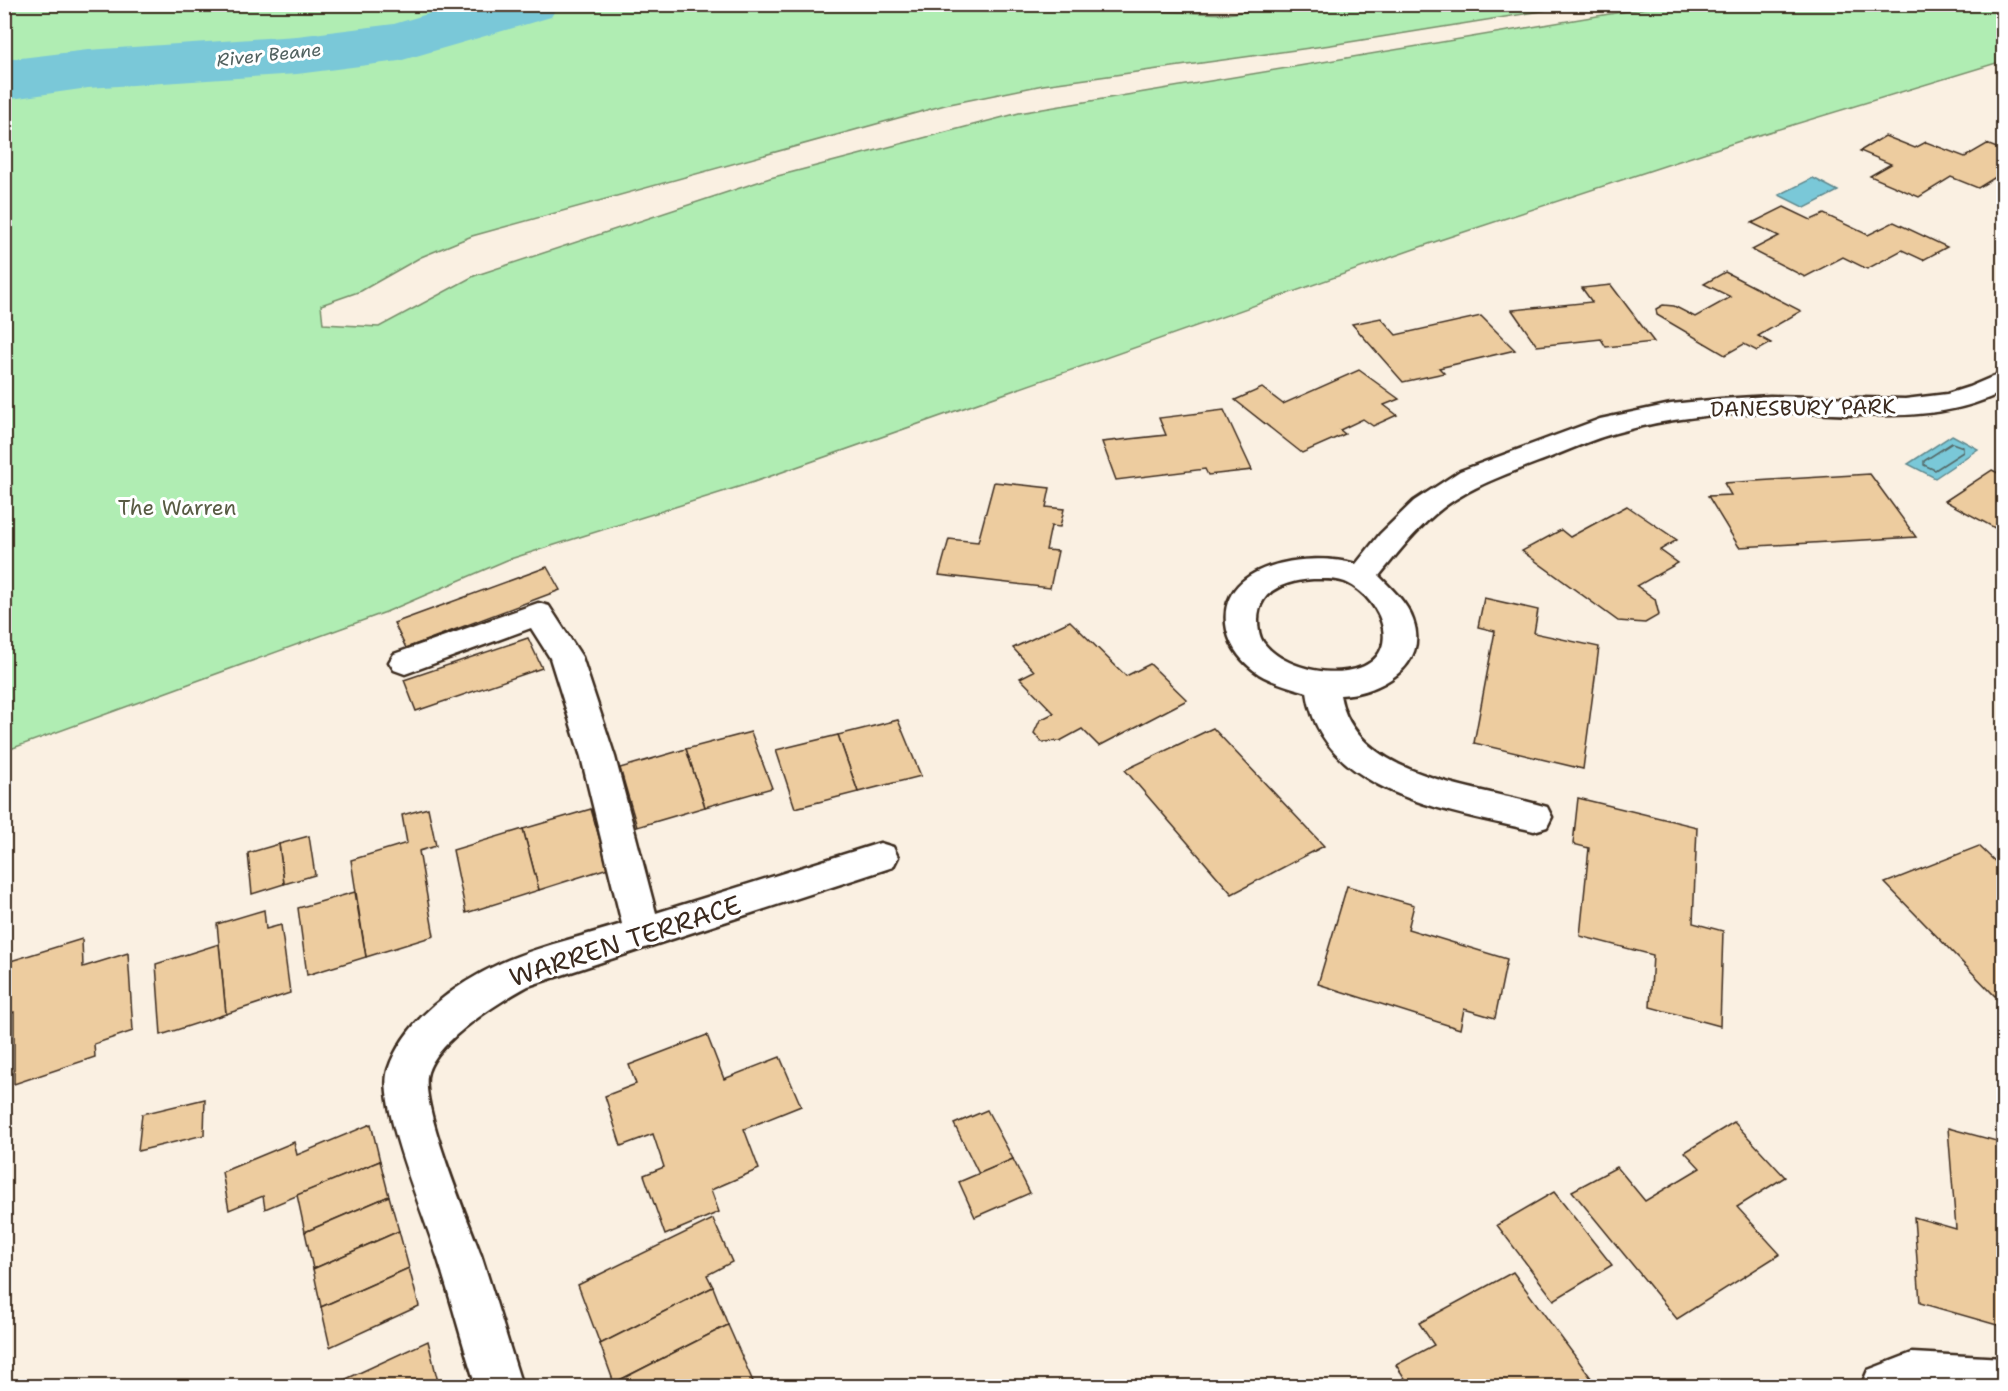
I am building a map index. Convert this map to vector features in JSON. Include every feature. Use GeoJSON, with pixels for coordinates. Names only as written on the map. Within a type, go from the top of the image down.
{"type":"FeatureCollection","features":[{"type":"Feature","properties":{"kind":"street","name":"DANESBURY PARK"},"geometry":{"type":"LineString","coordinates":[[1361,578],[1391,541],[1424,508],[1470,477],[1610,425],[1671,412],[1721,406],[1770,404],[1905,407],[1949,402],[1978,393],[2004,380]]}},
{"type":"Feature","properties":{"kind":"street"},"geometry":{"type":"LineString","coordinates":[[1336,569],[1361,578],[1387,600],[1402,636],[1397,656],[1385,671],[1367,679],[1344,683],[1322,682],[1298,678],[1269,664],[1253,651],[1244,634],[1242,616],[1245,602],[1264,580],[1295,570],[1336,569]]}},
{"type":"Feature","properties":{"kind":"street"},"geometry":{"type":"LineString","coordinates":[[405,662],[538,614],[566,657],[598,758],[643,934]]}},
{"type":"Feature","properties":{"kind":"street"},"geometry":{"type":"LineString","coordinates":[[1322,682],[1325,709],[1332,725],[1349,747],[1382,772],[1411,786],[1534,817]]}},
{"type":"Feature","properties":{"kind":"street","name":"WARREN TERRACE"},"geometry":{"type":"LineString","coordinates":[[500,1386],[459,1256],[411,1117],[405,1088],[408,1070],[417,1053],[429,1037],[452,1015],[486,990],[516,974],[880,857]]}},
{"type":"Feature","properties":{"kind":"street"},"geometry":{"type":"LineString","coordinates":[[1884,1386],[1912,1376],[2004,1381]]}},
{"type":"Feature","properties":{"kind":"green space"},"geometry":{"type":"Polygon","coordinates":[[[5,4],[499,5],[419,26],[309,44],[50,66],[32,64],[5,66],[5,4]]]}},
{"type":"Feature","properties":{"kind":"green space","name":"The Warren"},"geometry":{"type":"Polygon","coordinates":[[[1296,4],[1579,5],[1331,45],[1043,85],[945,105],[472,236],[421,257],[361,291],[321,305],[323,324],[379,327],[474,276],[770,178],[1019,113],[1663,5],[2003,5],[2003,61],[1746,139],[1440,240],[754,482],[507,560],[386,612],[5,751],[5,88],[29,84],[299,64],[410,44],[550,5],[1014,5],[1226,14],[1296,4]]]}},
{"type":"Feature","properties":{"kind":"water"},"geometry":{"type":"Polygon","coordinates":[[[1813,178],[1838,191],[1805,208],[1779,195],[1813,178]]]}},
{"type":"Feature","properties":{"kind":"water"},"geometry":{"type":"Polygon","coordinates":[[[1952,435],[1978,449],[1935,478],[1908,464],[1952,435]]]}},
{"type":"Feature","properties":{"kind":"building"},"geometry":{"type":"Polygon","coordinates":[[[1885,136],[1915,148],[1926,142],[1965,157],[1987,144],[2004,151],[2004,172],[1978,188],[1951,177],[1919,197],[1870,176],[1891,164],[1860,151],[1885,136]]]}},
{"type":"Feature","properties":{"kind":"building"},"geometry":{"type":"Polygon","coordinates":[[[1784,207],[1811,220],[1824,214],[1868,235],[1894,222],[1947,247],[1923,260],[1902,250],[1867,269],[1843,257],[1805,277],[1752,250],[1779,236],[1752,223],[1784,207]]]}},
{"type":"Feature","properties":{"kind":"building"},"geometry":{"type":"Polygon","coordinates":[[[1725,272],[1801,311],[1758,336],[1771,343],[1757,351],[1744,344],[1725,355],[1657,315],[1656,309],[1663,305],[1674,306],[1695,317],[1731,297],[1704,284],[1725,272]]]}},
{"type":"Feature","properties":{"kind":"building"},"geometry":{"type":"Polygon","coordinates":[[[1611,285],[1654,342],[1606,347],[1601,339],[1537,346],[1512,310],[1592,302],[1582,288],[1611,285]]]}},
{"type":"Feature","properties":{"kind":"building"},"geometry":{"type":"Polygon","coordinates":[[[1481,316],[1515,350],[1439,368],[1444,373],[1403,382],[1352,324],[1381,318],[1396,335],[1481,316]]]}},
{"type":"Feature","properties":{"kind":"building"},"geometry":{"type":"Polygon","coordinates":[[[1359,370],[1399,399],[1384,405],[1397,415],[1373,426],[1363,419],[1340,430],[1345,434],[1302,453],[1235,400],[1262,388],[1283,404],[1359,370]]]}},
{"type":"Feature","properties":{"kind":"building"},"geometry":{"type":"Polygon","coordinates":[[[1224,410],[1252,470],[1208,475],[1205,469],[1116,480],[1102,442],[1166,435],[1159,418],[1224,410]]]}},
{"type":"Feature","properties":{"kind":"building"},"geometry":{"type":"Polygon","coordinates":[[[1992,470],[2004,476],[2004,533],[1945,501],[1992,470]]]}},
{"type":"Feature","properties":{"kind":"building"},"geometry":{"type":"Polygon","coordinates":[[[1870,474],[1916,537],[1739,547],[1708,496],[1731,495],[1724,483],[1870,474]]]}},
{"type":"Feature","properties":{"kind":"building"},"geometry":{"type":"Polygon","coordinates":[[[994,482],[1050,488],[1046,507],[1064,509],[1060,527],[1051,526],[1046,550],[1058,551],[1050,588],[939,575],[949,539],[978,542],[994,482]]]}},
{"type":"Feature","properties":{"kind":"building"},"geometry":{"type":"Polygon","coordinates":[[[1627,506],[1677,540],[1660,550],[1678,563],[1637,586],[1655,599],[1659,615],[1645,623],[1618,621],[1522,551],[1561,530],[1570,537],[1627,506]]]}},
{"type":"Feature","properties":{"kind":"building"},"geometry":{"type":"Polygon","coordinates":[[[547,567],[560,590],[406,648],[394,623],[547,567]]]}},
{"type":"Feature","properties":{"kind":"building"},"geometry":{"type":"Polygon","coordinates":[[[1484,598],[1538,610],[1534,633],[1599,647],[1583,769],[1474,743],[1495,631],[1478,627],[1484,598]]]}},
{"type":"Feature","properties":{"kind":"building"},"geometry":{"type":"Polygon","coordinates":[[[1070,621],[1126,676],[1150,664],[1187,700],[1099,746],[1082,729],[1060,741],[1042,742],[1034,733],[1040,720],[1054,713],[1020,678],[1034,671],[1013,648],[1070,621]]]}},
{"type":"Feature","properties":{"kind":"building"},"geometry":{"type":"Polygon","coordinates":[[[528,638],[542,668],[416,711],[404,680],[528,638]]]}},
{"type":"Feature","properties":{"kind":"building"},"geometry":{"type":"Polygon","coordinates":[[[898,720],[921,776],[858,792],[838,735],[898,720]]]}},
{"type":"Feature","properties":{"kind":"building"},"geometry":{"type":"Polygon","coordinates":[[[1213,728],[1324,846],[1232,894],[1125,770],[1213,728]]]}},
{"type":"Feature","properties":{"kind":"building"},"geometry":{"type":"Polygon","coordinates":[[[751,732],[772,788],[705,807],[686,749],[751,732]]]}},
{"type":"Feature","properties":{"kind":"building"},"geometry":{"type":"Polygon","coordinates":[[[838,735],[858,792],[795,808],[776,750],[838,735]]]}},
{"type":"Feature","properties":{"kind":"building"},"geometry":{"type":"Polygon","coordinates":[[[686,749],[705,807],[637,827],[620,768],[686,749]]]}},
{"type":"Feature","properties":{"kind":"building"},"geometry":{"type":"Polygon","coordinates":[[[1578,798],[1697,827],[1693,923],[1723,931],[1720,1026],[1650,1007],[1653,955],[1580,936],[1589,848],[1573,844],[1578,798]]]}},
{"type":"Feature","properties":{"kind":"building"},"geometry":{"type":"Polygon","coordinates":[[[428,808],[436,846],[419,851],[434,936],[366,957],[351,860],[407,843],[402,815],[428,808]]]}},
{"type":"Feature","properties":{"kind":"building"},"geometry":{"type":"Polygon","coordinates":[[[591,809],[608,868],[539,890],[523,829],[591,809]]]}},
{"type":"Feature","properties":{"kind":"building"},"geometry":{"type":"Polygon","coordinates":[[[523,829],[539,890],[466,913],[453,850],[523,829]]]}},
{"type":"Feature","properties":{"kind":"building"},"geometry":{"type":"Polygon","coordinates":[[[309,836],[315,875],[284,884],[279,844],[309,836]]]}},
{"type":"Feature","properties":{"kind":"building"},"geometry":{"type":"Polygon","coordinates":[[[279,844],[284,884],[252,894],[248,853],[279,844]]]}},
{"type":"Feature","properties":{"kind":"building"},"geometry":{"type":"Polygon","coordinates":[[[1979,846],[2004,870],[2004,992],[1995,996],[1885,883],[1979,846]]]}},
{"type":"Feature","properties":{"kind":"building"},"geometry":{"type":"Polygon","coordinates":[[[1347,886],[1414,905],[1408,929],[1507,959],[1495,1018],[1464,1009],[1460,1029],[1318,984],[1347,886]]]}},
{"type":"Feature","properties":{"kind":"building"},"geometry":{"type":"Polygon","coordinates":[[[355,892],[366,957],[307,975],[298,908],[355,892]]]}},
{"type":"Feature","properties":{"kind":"building"},"geometry":{"type":"Polygon","coordinates":[[[264,910],[266,929],[281,925],[290,993],[226,1014],[217,924],[264,910]]]}},
{"type":"Feature","properties":{"kind":"building"},"geometry":{"type":"Polygon","coordinates":[[[82,939],[83,967],[128,953],[133,1031],[94,1044],[95,1057],[14,1084],[14,1012],[4,1015],[4,963],[82,939]]]}},
{"type":"Feature","properties":{"kind":"building"},"geometry":{"type":"Polygon","coordinates":[[[219,944],[226,1014],[161,1035],[156,964],[219,944]]]}},
{"type":"Feature","properties":{"kind":"building"},"geometry":{"type":"Polygon","coordinates":[[[707,1035],[724,1079],[780,1057],[801,1106],[744,1129],[759,1169],[711,1190],[719,1212],[665,1235],[644,1175],[664,1167],[653,1134],[621,1146],[605,1096],[636,1084],[629,1065],[707,1035]]]}},
{"type":"Feature","properties":{"kind":"building"},"geometry":{"type":"Polygon","coordinates":[[[205,1099],[204,1135],[138,1151],[142,1114],[205,1099]]]}},
{"type":"Feature","properties":{"kind":"building"},"geometry":{"type":"Polygon","coordinates":[[[987,1110],[1013,1159],[979,1174],[954,1124],[987,1110]]]}},
{"type":"Feature","properties":{"kind":"building"},"geometry":{"type":"Polygon","coordinates":[[[1734,1122],[1785,1177],[1737,1207],[1780,1254],[1677,1319],[1572,1191],[1617,1167],[1645,1201],[1700,1168],[1685,1152],[1734,1122]]]}},
{"type":"Feature","properties":{"kind":"building"},"geometry":{"type":"Polygon","coordinates":[[[371,1124],[380,1161],[265,1209],[263,1196],[229,1210],[222,1172],[294,1142],[297,1155],[371,1124]]]}},
{"type":"Feature","properties":{"kind":"building"},"geometry":{"type":"Polygon","coordinates":[[[1948,1128],[2004,1143],[2004,1327],[1920,1303],[1914,1217],[1956,1229],[1948,1128]]]}},
{"type":"Feature","properties":{"kind":"building"},"geometry":{"type":"Polygon","coordinates":[[[1013,1159],[1030,1193],[975,1217],[959,1182],[1013,1159]]]}},
{"type":"Feature","properties":{"kind":"building"},"geometry":{"type":"Polygon","coordinates":[[[380,1161],[389,1196],[305,1232],[297,1195],[380,1161]]]}},
{"type":"Feature","properties":{"kind":"building"},"geometry":{"type":"Polygon","coordinates":[[[1554,1192],[1612,1265],[1554,1300],[1497,1225],[1554,1192]]]}},
{"type":"Feature","properties":{"kind":"building"},"geometry":{"type":"Polygon","coordinates":[[[389,1196],[399,1231],[313,1269],[305,1232],[389,1196]]]}},
{"type":"Feature","properties":{"kind":"building"},"geometry":{"type":"Polygon","coordinates":[[[713,1219],[732,1262],[707,1275],[713,1287],[600,1344],[578,1285],[713,1219]]]}},
{"type":"Feature","properties":{"kind":"building"},"geometry":{"type":"Polygon","coordinates":[[[399,1231],[409,1268],[321,1307],[313,1269],[399,1231]]]}},
{"type":"Feature","properties":{"kind":"building"},"geometry":{"type":"Polygon","coordinates":[[[409,1268],[419,1306],[330,1347],[321,1307],[409,1268]]]}},
{"type":"Feature","properties":{"kind":"building"},"geometry":{"type":"Polygon","coordinates":[[[1513,1272],[1597,1386],[1410,1386],[1396,1365],[1434,1345],[1419,1323],[1513,1272]]]}},
{"type":"Feature","properties":{"kind":"building"},"geometry":{"type":"Polygon","coordinates":[[[713,1287],[728,1325],[614,1383],[600,1344],[713,1287]]]}},
{"type":"Feature","properties":{"kind":"building"},"geometry":{"type":"Polygon","coordinates":[[[728,1325],[755,1386],[615,1386],[614,1383],[728,1325]]]}},
{"type":"Feature","properties":{"kind":"building"},"geometry":{"type":"Polygon","coordinates":[[[428,1341],[439,1386],[331,1386],[428,1341]]]}},
{"type":"Feature","properties":{"kind":"waterway","name":"River Beane"},"geometry":{"type":"LineString","coordinates":[[4,80],[88,69],[297,55],[399,42],[529,4]]}}]}
